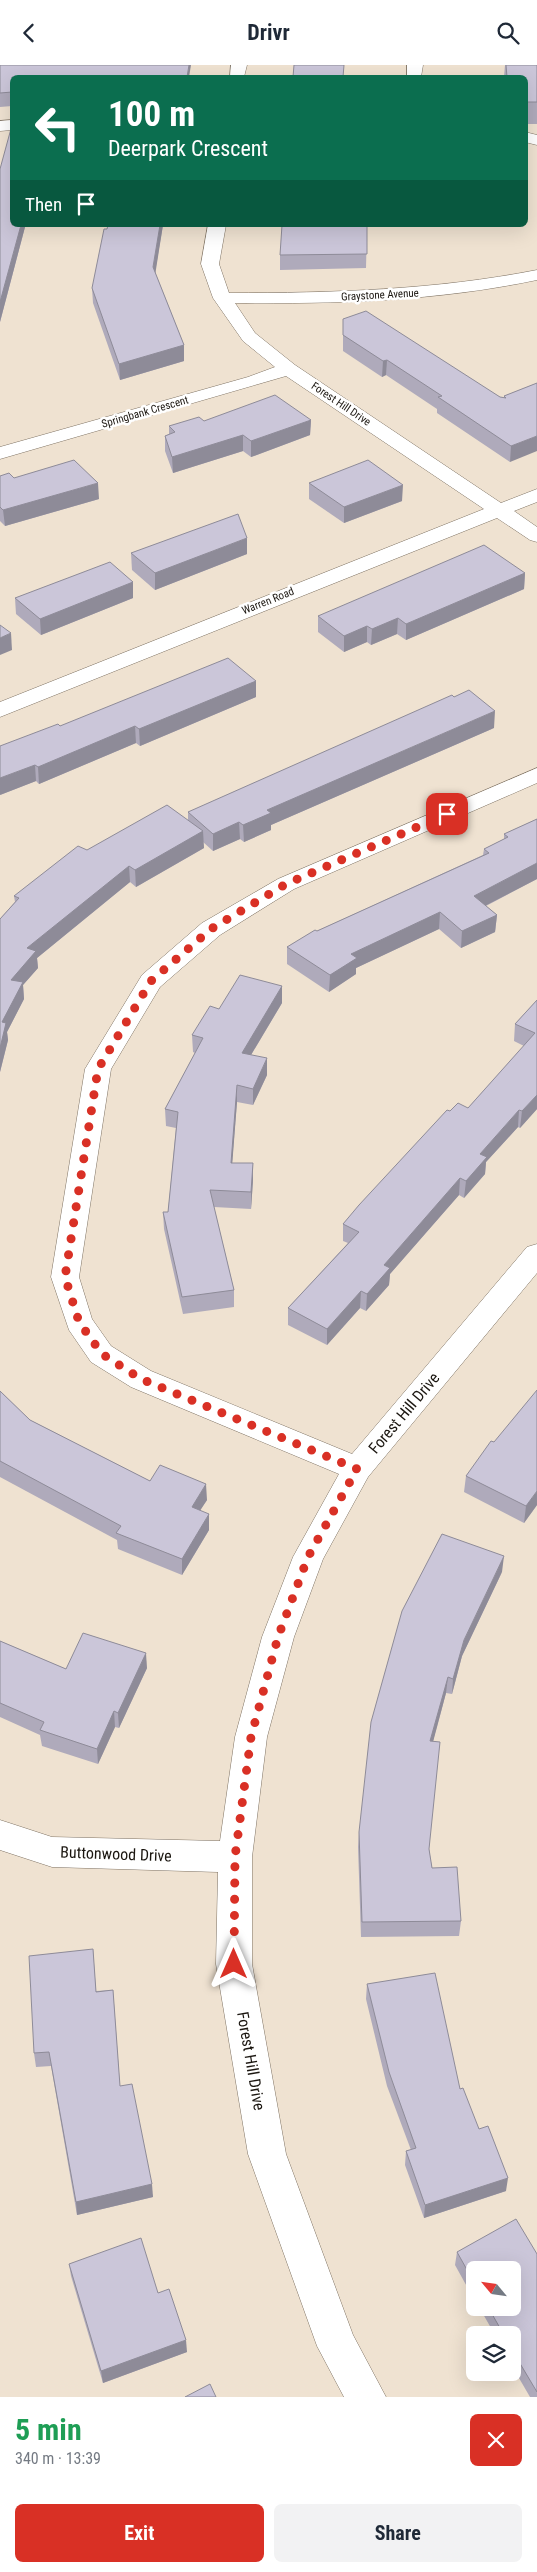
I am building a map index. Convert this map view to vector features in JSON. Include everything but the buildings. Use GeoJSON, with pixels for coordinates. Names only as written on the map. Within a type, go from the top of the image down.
{"type":"FeatureCollection","features":[{"type":"Feature","properties":{"kind":"street","name":"Forest Hill Drive"},"geometry":{"type":"LineString","coordinates":[[217,227],[210,265],[222,299],[249,337],[288,369],[537,536]]}},
{"type":"Feature","properties":{"kind":"street","name":"Graystone Avenue"},"geometry":{"type":"LineString","coordinates":[[222,299],[363,297],[452,290],[537,275]]}},
{"type":"Feature","properties":{"kind":"street","name":"Springbank Crescent"},"geometry":{"type":"LineString","coordinates":[[0,453],[288,369]]}},
{"type":"Feature","properties":{"kind":"street","name":"Warren Road"},"geometry":{"type":"LineString","coordinates":[[0,710],[537,495]]}},
{"type":"Feature","properties":{"kind":"street"},"geometry":{"type":"LineString","coordinates":[[357,1469],[141,1379],[102,1354],[79,1322],[65,1277],[98,1069],[151,981],[211,929],[286,884],[537,775]]}},
{"type":"Feature","properties":{"kind":"street","name":"Forest Hill Drive"},"geometry":{"type":"LineString","coordinates":[[366,2397],[337,2345],[267,2154],[234,1964],[235,1857],[251,1737],[278,1637],[308,1557],[357,1469],[537,1254]]}},
{"type":"Feature","properties":{"kind":"street","name":"Buttonwood Drive"},"geometry":{"type":"LineString","coordinates":[[0,1835],[52,1852],[235,1857]]}},
{"type":"Feature","properties":{"kind":"route"},"geometry":{"type":"LineString","coordinates":[[234,1964],[235,1857],[251,1737],[278,1637],[308,1557],[357,1469],[141,1379],[102,1354],[79,1322],[65,1277],[98,1069],[151,981],[211,929],[286,884],[447,814]]}}]}
